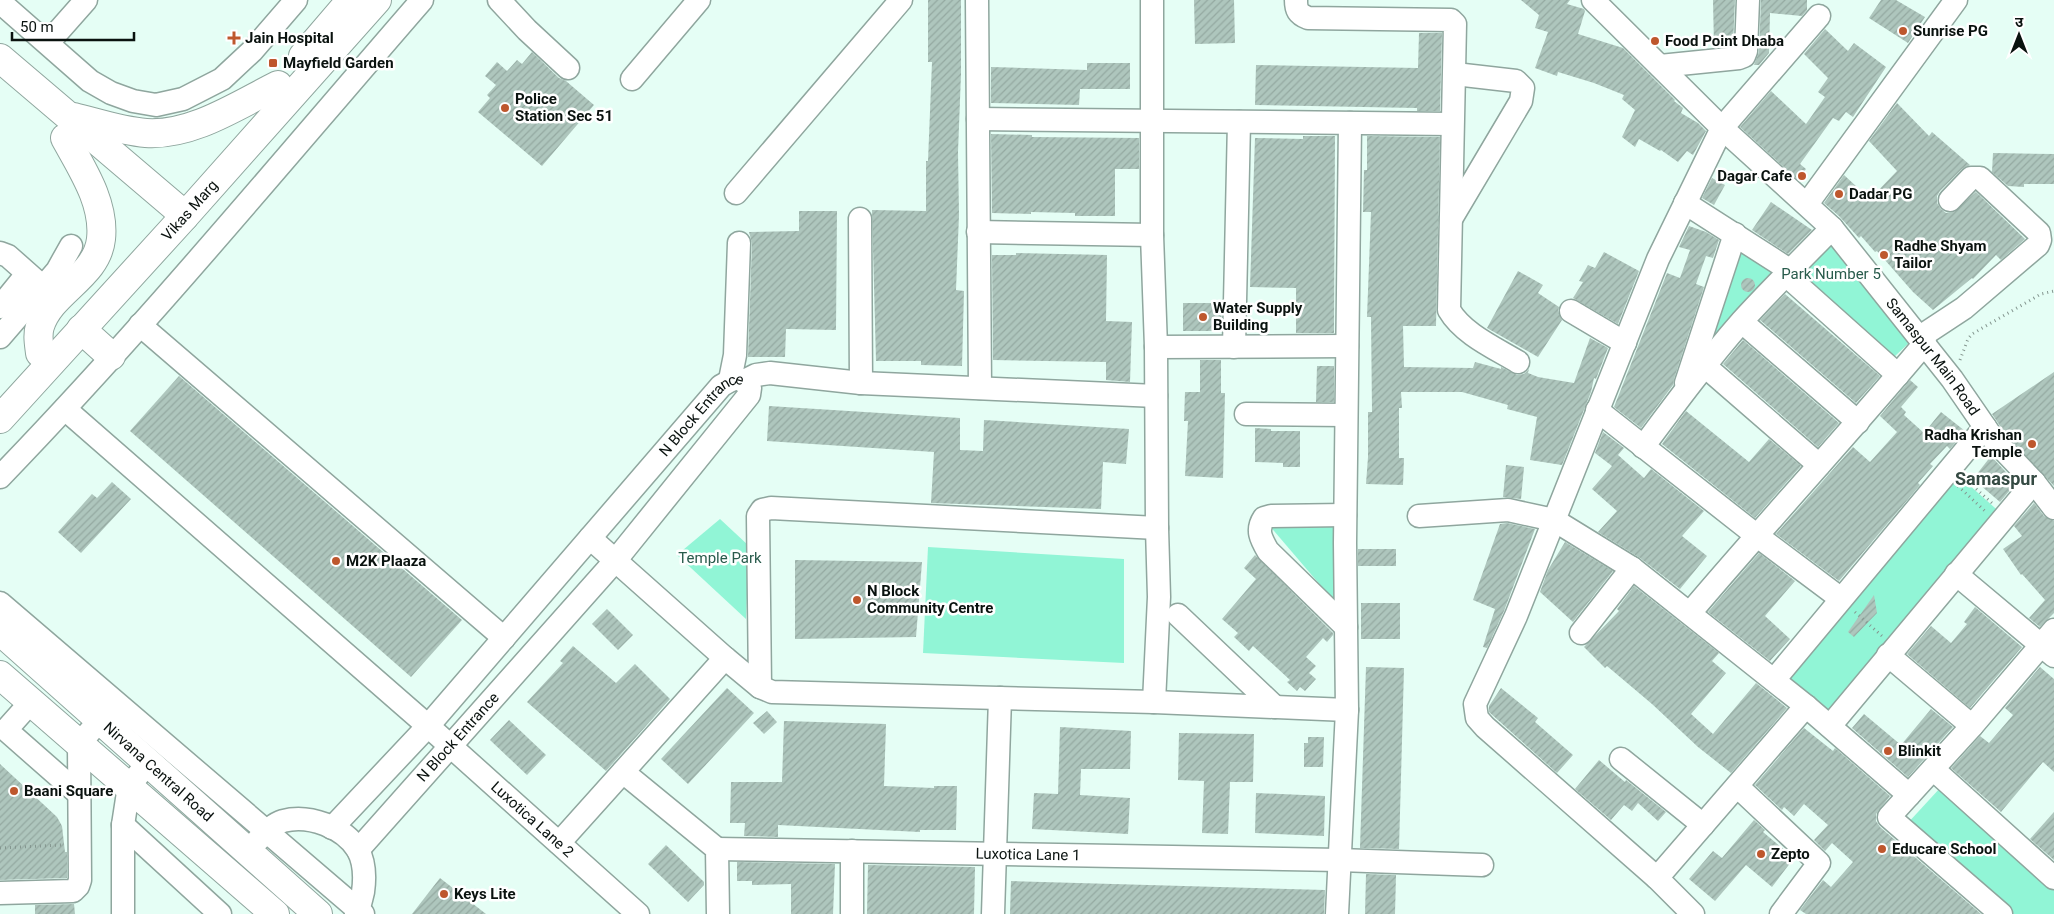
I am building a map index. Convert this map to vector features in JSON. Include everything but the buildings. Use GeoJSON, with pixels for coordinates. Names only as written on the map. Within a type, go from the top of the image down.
{"type":"FeatureCollection","features":[{"type":"Feature","properties":{"kind":"main road","name":"Vikas Marg"},"geometry":{"type":"LineString","coordinates":[[0,419],[81,329],[174,217],[278,85],[351,0]]}},
{"type":"Feature","properties":{"kind":"main road","name":"Vikas Marg"},"geometry":{"type":"LineString","coordinates":[[0,397],[40,353],[174,217],[377,0]]}},
{"type":"Feature","properties":{"kind":"main road"},"geometry":{"type":"LineString","coordinates":[[0,58],[67,127],[174,217]]}},
{"type":"Feature","properties":{"kind":"main road"},"geometry":{"type":"LineString","coordinates":[[0,82],[67,127],[120,129],[146,133],[175,131],[206,120],[278,85]]}},
{"type":"Feature","properties":{"kind":"main road"},"geometry":{"type":"LineString","coordinates":[[40,353],[38,337],[40,325],[51,305],[86,271],[96,254],[101,240],[97,203],[67,127]]}},
{"type":"Feature","properties":{"kind":"main road"},"geometry":{"type":"LineString","coordinates":[[81,329],[112,356]]}},
{"type":"Feature","properties":{"kind":"main road","name":"Nirvana Central Road"},"geometry":{"type":"LineString","coordinates":[[0,631],[318,914]]}},
{"type":"Feature","properties":{"kind":"main road","name":"Nirvana Central Road"},"geometry":{"type":"LineString","coordinates":[[1,677],[275,914]]}},
{"type":"Feature","properties":{"kind":"street"},"geometry":{"type":"LineString","coordinates":[[48,43],[86,0]]}},
{"type":"Feature","properties":{"kind":"street"},"geometry":{"type":"LineString","coordinates":[[0,2],[90,81],[112,94],[133,101],[156,105],[183,99],[222,79],[252,52],[296,0]]}},
{"type":"Feature","properties":{"kind":"street"},"geometry":{"type":"LineString","coordinates":[[0,477],[65,409],[140,325],[422,0]]}},
{"type":"Feature","properties":{"kind":"street"},"geometry":{"type":"LineString","coordinates":[[499,0],[527,30],[568,68]]}},
{"type":"Feature","properties":{"kind":"street"},"geometry":{"type":"LineString","coordinates":[[632,79],[699,0]]}},
{"type":"Feature","properties":{"kind":"street"},"geometry":{"type":"LineString","coordinates":[[736,193],[901,0]]}},
{"type":"Feature","properties":{"kind":"street"},"geometry":{"type":"LineString","coordinates":[[977,0],[980,388]]}},
{"type":"Feature","properties":{"kind":"street"},"geometry":{"type":"LineString","coordinates":[[1152,0],[1152,234],[1156,347],[1159,597],[1154,702]]}},
{"type":"Feature","properties":{"kind":"street"},"geometry":{"type":"LineString","coordinates":[[1296,0],[1296,9],[1301,15],[1308,18],[1398,10],[1451,20],[1455,24],[1457,31],[1452,124],[1449,310],[1455,320],[1466,330],[1518,362]]}},
{"type":"Feature","properties":{"kind":"street","name":"Samaspur Main Road"},"geometry":{"type":"LineString","coordinates":[[1593,0],[1722,128],[1832,228],[1922,340],[1994,440],[2034,482],[2054,508]]}},
{"type":"Feature","properties":{"kind":"street"},"geometry":{"type":"LineString","coordinates":[[1660,66],[1744,56],[1746,51],[1748,0]]}},
{"type":"Feature","properties":{"kind":"street"},"geometry":{"type":"LineString","coordinates":[[1807,204],[1956,0]]}},
{"type":"Feature","properties":{"kind":"street"},"geometry":{"type":"LineString","coordinates":[[1693,914],[1657,878],[1492,734],[1477,718],[1475,704],[1516,616],[1658,260],[1722,128],[1820,16]]}},
{"type":"Feature","properties":{"kind":"street"},"geometry":{"type":"LineString","coordinates":[[1451,219],[1522,101],[1523,88],[1516,81],[1455,74]]}},
{"type":"Feature","properties":{"kind":"street"},"geometry":{"type":"LineString","coordinates":[[978,119],[1452,124]]}},
{"type":"Feature","properties":{"kind":"street"},"geometry":{"type":"LineString","coordinates":[[1234,347],[1239,122]]}},
{"type":"Feature","properties":{"kind":"street"},"geometry":{"type":"LineString","coordinates":[[1337,914],[1338,860],[1347,710],[1345,515],[1350,123]]}},
{"type":"Feature","properties":{"kind":"street"},"geometry":{"type":"LineString","coordinates":[[1690,613],[1756,535],[1898,375],[1922,340],[2046,247],[2040,240],[2040,234],[1980,178],[1971,178],[1950,200]]}},
{"type":"Feature","properties":{"kind":"street"},"geometry":{"type":"LineString","coordinates":[[1685,203],[1735,234],[1789,273],[1898,375]]}},
{"type":"Feature","properties":{"kind":"street"},"geometry":{"type":"LineString","coordinates":[[860,218],[861,383]]}},
{"type":"Feature","properties":{"kind":"street"},"geometry":{"type":"LineString","coordinates":[[1643,447],[1683,392],[1706,368],[1742,322],[1832,228]]}},
{"type":"Feature","properties":{"kind":"street"},"geometry":{"type":"LineString","coordinates":[[978,232],[1152,234]]}},
{"type":"Feature","properties":{"kind":"street"},"geometry":{"type":"LineString","coordinates":[[1683,392],[1735,234]]}},
{"type":"Feature","properties":{"kind":"street"},"geometry":{"type":"LineString","coordinates":[[739,244],[735,355],[737,380],[770,373],[861,383],[1156,396]]}},
{"type":"Feature","properties":{"kind":"street"},"geometry":{"type":"LineString","coordinates":[[0,307],[35,281],[57,271],[72,246]]}},
{"type":"Feature","properties":{"kind":"street"},"geometry":{"type":"LineString","coordinates":[[0,253],[8,256],[35,281]]}},
{"type":"Feature","properties":{"kind":"street"},"geometry":{"type":"LineString","coordinates":[[0,337],[35,281]]}},
{"type":"Feature","properties":{"kind":"street"},"geometry":{"type":"LineString","coordinates":[[1571,312],[1625,343]]}},
{"type":"Feature","properties":{"kind":"street"},"geometry":{"type":"LineString","coordinates":[[1742,322],[1858,422]]}},
{"type":"Feature","properties":{"kind":"street"},"geometry":{"type":"LineString","coordinates":[[140,325],[504,638]]}},
{"type":"Feature","properties":{"kind":"street"},"geometry":{"type":"LineString","coordinates":[[1156,347],[1347,346]]}},
{"type":"Feature","properties":{"kind":"street"},"geometry":{"type":"LineString","coordinates":[[1706,368],[1819,465]]}},
{"type":"Feature","properties":{"kind":"street","name":"N Block Entrance"},"geometry":{"type":"LineString","coordinates":[[332,828],[428,726],[721,386],[737,380],[750,388],[749,395],[615,561],[358,850]]}},
{"type":"Feature","properties":{"kind":"street","name":"Luxotica Lane 2"},"geometry":{"type":"LineString","coordinates":[[65,409],[428,726],[638,914]]}},
{"type":"Feature","properties":{"kind":"street"},"geometry":{"type":"LineString","coordinates":[[1597,410],[1756,535],[1852,605]]}},
{"type":"Feature","properties":{"kind":"street"},"geometry":{"type":"LineString","coordinates":[[1246,414],[1346,415]]}},
{"type":"Feature","properties":{"kind":"street"},"geometry":{"type":"LineString","coordinates":[[1774,680],[1852,605],[1954,475],[1985,426]]}},
{"type":"Feature","properties":{"kind":"street"},"geometry":{"type":"LineString","coordinates":[[1830,726],[1888,648],[1956,574],[2034,482]]}},
{"type":"Feature","properties":{"kind":"street"},"geometry":{"type":"LineString","coordinates":[[760,687],[758,516],[762,510],[771,508],[1157,528]]}},
{"type":"Feature","properties":{"kind":"street"},"geometry":{"type":"LineString","coordinates":[[1418,516],[1508,510],[1554,520],[1632,568],[1806,706],[1909,795]]}},
{"type":"Feature","properties":{"kind":"street"},"geometry":{"type":"LineString","coordinates":[[1345,515],[1271,516],[1264,518],[1260,524],[1259,531],[1268,551],[1346,628]]}},
{"type":"Feature","properties":{"kind":"street"},"geometry":{"type":"LineString","coordinates":[[590,538],[724,658],[760,687],[772,692],[1154,702],[1347,710]]}},
{"type":"Feature","properties":{"kind":"street"},"geometry":{"type":"LineString","coordinates":[[1581,633],[1632,568]]}},
{"type":"Feature","properties":{"kind":"street"},"geometry":{"type":"LineString","coordinates":[[1956,574],[2050,644],[1889,817],[2001,914]]}},
{"type":"Feature","properties":{"kind":"street"},"geometry":{"type":"LineString","coordinates":[[0,603],[267,830],[359,913]]}},
{"type":"Feature","properties":{"kind":"street"},"geometry":{"type":"LineString","coordinates":[[1178,615],[1275,707]]}},
{"type":"Feature","properties":{"kind":"street"},"geometry":{"type":"LineString","coordinates":[[1888,648],[1972,726]]}},
{"type":"Feature","properties":{"kind":"street"},"geometry":{"type":"LineString","coordinates":[[1,677],[21,650]]}},
{"type":"Feature","properties":{"kind":"street"},"geometry":{"type":"LineString","coordinates":[[559,843],[724,658]]}},
{"type":"Feature","properties":{"kind":"street"},"geometry":{"type":"LineString","coordinates":[[993,914],[1000,698]]}},
{"type":"Feature","properties":{"kind":"street"},"geometry":{"type":"LineString","coordinates":[[31,702],[3,727],[79,794]]}},
{"type":"Feature","properties":{"kind":"street"},"geometry":{"type":"LineString","coordinates":[[1657,878],[1806,706]]}},
{"type":"Feature","properties":{"kind":"street"},"geometry":{"type":"LineString","coordinates":[[0,893],[73,891],[78,886],[80,880],[79,744],[100,720]]}},
{"type":"Feature","properties":{"kind":"street"},"geometry":{"type":"LineString","coordinates":[[1621,758],[1703,825]]}},
{"type":"Feature","properties":{"kind":"street"},"geometry":{"type":"LineString","coordinates":[[123,914],[123,825],[129,786],[148,763]]}},
{"type":"Feature","properties":{"kind":"street"},"geometry":{"type":"LineString","coordinates":[[1933,769],[2054,878]]}},
{"type":"Feature","properties":{"kind":"street"},"geometry":{"type":"LineString","coordinates":[[622,772],[717,849],[718,914]]}},
{"type":"Feature","properties":{"kind":"street"},"geometry":{"type":"LineString","coordinates":[[1737,786],[1819,863],[1781,914]]}},
{"type":"Feature","properties":{"kind":"street"},"geometry":{"type":"LineString","coordinates":[[246,851],[267,830],[281,821],[296,819],[325,823],[358,850],[365,872],[359,913]]}},
{"type":"Feature","properties":{"kind":"street"},"geometry":{"type":"LineString","coordinates":[[123,825],[216,912]]}},
{"type":"Feature","properties":{"kind":"street","name":"Luxotica Lane 1"},"geometry":{"type":"LineString","coordinates":[[717,849],[1338,860],[1482,865]]}},
{"type":"Feature","properties":{"kind":"street"},"geometry":{"type":"LineString","coordinates":[[852,851],[852,914]]}},
{"type":"Feature","properties":{"kind":"path"},"geometry":{"type":"LineString","coordinates":[[1968,339],[1980,328],[2041,294],[2054,291]]}},
{"type":"Feature","properties":{"kind":"path"},"geometry":{"type":"LineString","coordinates":[[1954,475],[2006,515]]}},
{"type":"Feature","properties":{"kind":"path"},"geometry":{"type":"LineString","coordinates":[[1954,475],[1987,513],[1981,520]]}},
{"type":"Feature","properties":{"kind":"path"},"geometry":{"type":"LineString","coordinates":[[1848,619],[1852,605]]}},
{"type":"Feature","properties":{"kind":"path"},"geometry":{"type":"LineString","coordinates":[[1852,605],[1888,648]]}},
{"type":"Feature","properties":{"kind":"path"},"geometry":{"type":"LineString","coordinates":[[0,848],[79,845]]}},
{"type":"Feature","properties":{"kind":"green space"},"geometry":{"type":"Polygon","coordinates":[[[1737,241],[1786,271],[1700,354],[1737,241]]]}},
{"type":"Feature","properties":{"kind":"green space","name":"Park Number 5"},"geometry":{"type":"Polygon","coordinates":[[[1833,243],[1912,340],[1894,357],[1802,275],[1833,243]]]}},
{"type":"Feature","properties":{"kind":"green space"},"geometry":{"type":"Polygon","coordinates":[[[1951,469],[2003,515],[1829,722],[1780,678],[1951,469]]]}},
{"type":"Feature","properties":{"kind":"green space","name":"Temple Park"},"geometry":{"type":"Polygon","coordinates":[[[720,519],[749,546],[746,619],[677,555],[720,519]]]}},
{"type":"Feature","properties":{"kind":"green space"},"geometry":{"type":"Polygon","coordinates":[[[1335,524],[1339,607],[1269,525],[1335,524]]]}},
{"type":"Feature","properties":{"kind":"green space"},"geometry":{"type":"Polygon","coordinates":[[[928,547],[1124,559],[1124,663],[923,653],[928,547]]]}},
{"type":"Feature","properties":{"kind":"green space"},"geometry":{"type":"Polygon","coordinates":[[[1941,787],[2054,886],[2054,914],[2008,914],[1906,825],[1941,787]]]}},
{"type":"Feature","properties":{"kind":"place","name":"Sunrise PG"},"geometry":{"type":"Point","coordinates":[1903,31]}},
{"type":"Feature","properties":{"kind":"place","name":"Jain Hospital"},"geometry":{"type":"Point","coordinates":[234,38]}},
{"type":"Feature","properties":{"kind":"place","name":"Food Point Dhaba"},"geometry":{"type":"Point","coordinates":[1655,41]}},
{"type":"Feature","properties":{"kind":"place","name":"Mayfield Garden"},"geometry":{"type":"Point","coordinates":[273,63]}},
{"type":"Feature","properties":{"kind":"place","name":"Police Station Sec 51"},"geometry":{"type":"Point","coordinates":[505,108]}},
{"type":"Feature","properties":{"kind":"place","name":"Dagar Cafe"},"geometry":{"type":"Point","coordinates":[1802,176]}},
{"type":"Feature","properties":{"kind":"place","name":"Dadar PG"},"geometry":{"type":"Point","coordinates":[1839,194]}},
{"type":"Feature","properties":{"kind":"place","name":"Radhe Shyam Tailor"},"geometry":{"type":"Point","coordinates":[1884,255]}},
{"type":"Feature","properties":{"kind":"place","name":"Water Supply Building"},"geometry":{"type":"Point","coordinates":[1203,317]}},
{"type":"Feature","properties":{"kind":"place","name":"Radha Krishan Temple"},"geometry":{"type":"Point","coordinates":[2032,444]}},
{"type":"Feature","properties":{"kind":"place","name":"M2K Plaaza"},"geometry":{"type":"Point","coordinates":[336,561]}},
{"type":"Feature","properties":{"kind":"place","name":"N Block Community Centre"},"geometry":{"type":"Point","coordinates":[857,600]}},
{"type":"Feature","properties":{"kind":"place","name":"Blinkit"},"geometry":{"type":"Point","coordinates":[1888,751]}},
{"type":"Feature","properties":{"kind":"place","name":"Baani Square"},"geometry":{"type":"Point","coordinates":[14,791]}},
{"type":"Feature","properties":{"kind":"place","name":"Educare School"},"geometry":{"type":"Point","coordinates":[1882,849]}},
{"type":"Feature","properties":{"kind":"place","name":"Zepto"},"geometry":{"type":"Point","coordinates":[1761,854]}},
{"type":"Feature","properties":{"kind":"place","name":"Keys Lite"},"geometry":{"type":"Point","coordinates":[444,894]}},
{"type":"Feature","properties":{"kind":"district","name":"Samaspur"},"geometry":{"type":"Point","coordinates":[1996,479]}}]}
